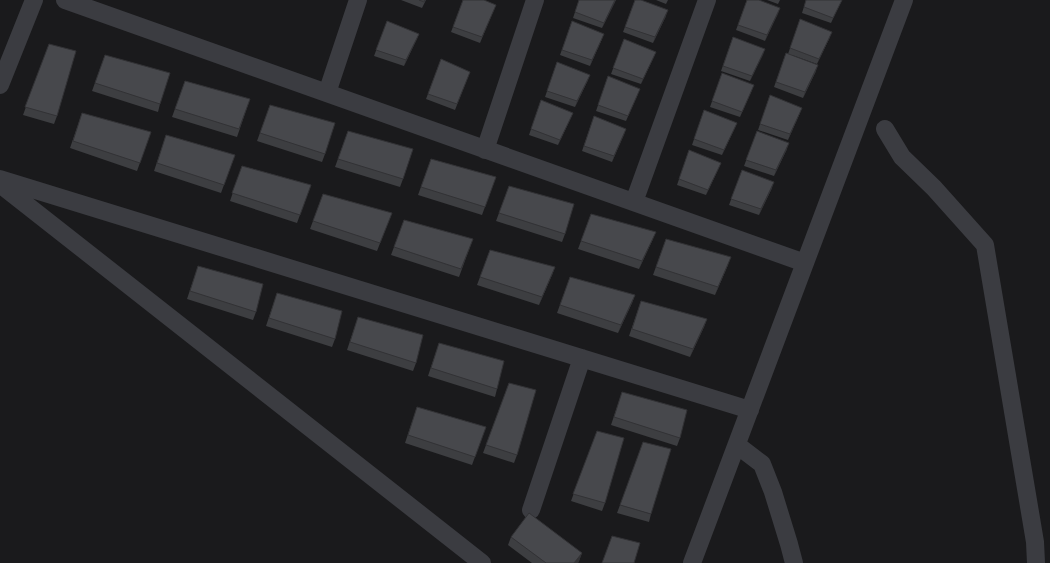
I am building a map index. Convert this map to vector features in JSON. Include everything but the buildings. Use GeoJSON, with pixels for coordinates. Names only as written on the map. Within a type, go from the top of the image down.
{"type":"FeatureCollection","features":[{"type":"Feature","properties":{"kind":"street"},"geometry":{"type":"LineString","coordinates":[[0,85],[34,0]]}},
{"type":"Feature","properties":{"kind":"street"},"geometry":{"type":"LineString","coordinates":[[65,0],[805,263]]}},
{"type":"Feature","properties":{"kind":"street"},"geometry":{"type":"LineString","coordinates":[[327,93],[358,0]]}},
{"type":"Feature","properties":{"kind":"street"},"geometry":{"type":"LineString","coordinates":[[485,150],[535,0]]}},
{"type":"Feature","properties":{"kind":"street"},"geometry":{"type":"LineString","coordinates":[[634,202],[707,0]]}},
{"type":"Feature","properties":{"kind":"street"},"geometry":{"type":"LineString","coordinates":[[692,563],[904,0]]}},
{"type":"Feature","properties":{"kind":"street"},"geometry":{"type":"LineString","coordinates":[[885,129],[902,156],[934,188],[985,245],[1035,542],[1036,563]]}},
{"type":"Feature","properties":{"kind":"street"},"geometry":{"type":"LineString","coordinates":[[0,178],[750,410]]}},
{"type":"Feature","properties":{"kind":"street"},"geometry":{"type":"LineString","coordinates":[[0,184],[482,563]]}},
{"type":"Feature","properties":{"kind":"street"},"geometry":{"type":"LineString","coordinates":[[531,510],[582,358]]}},
{"type":"Feature","properties":{"kind":"street"},"geometry":{"type":"LineString","coordinates":[[737,445],[762,464],[773,492],[794,563]]}}]}
